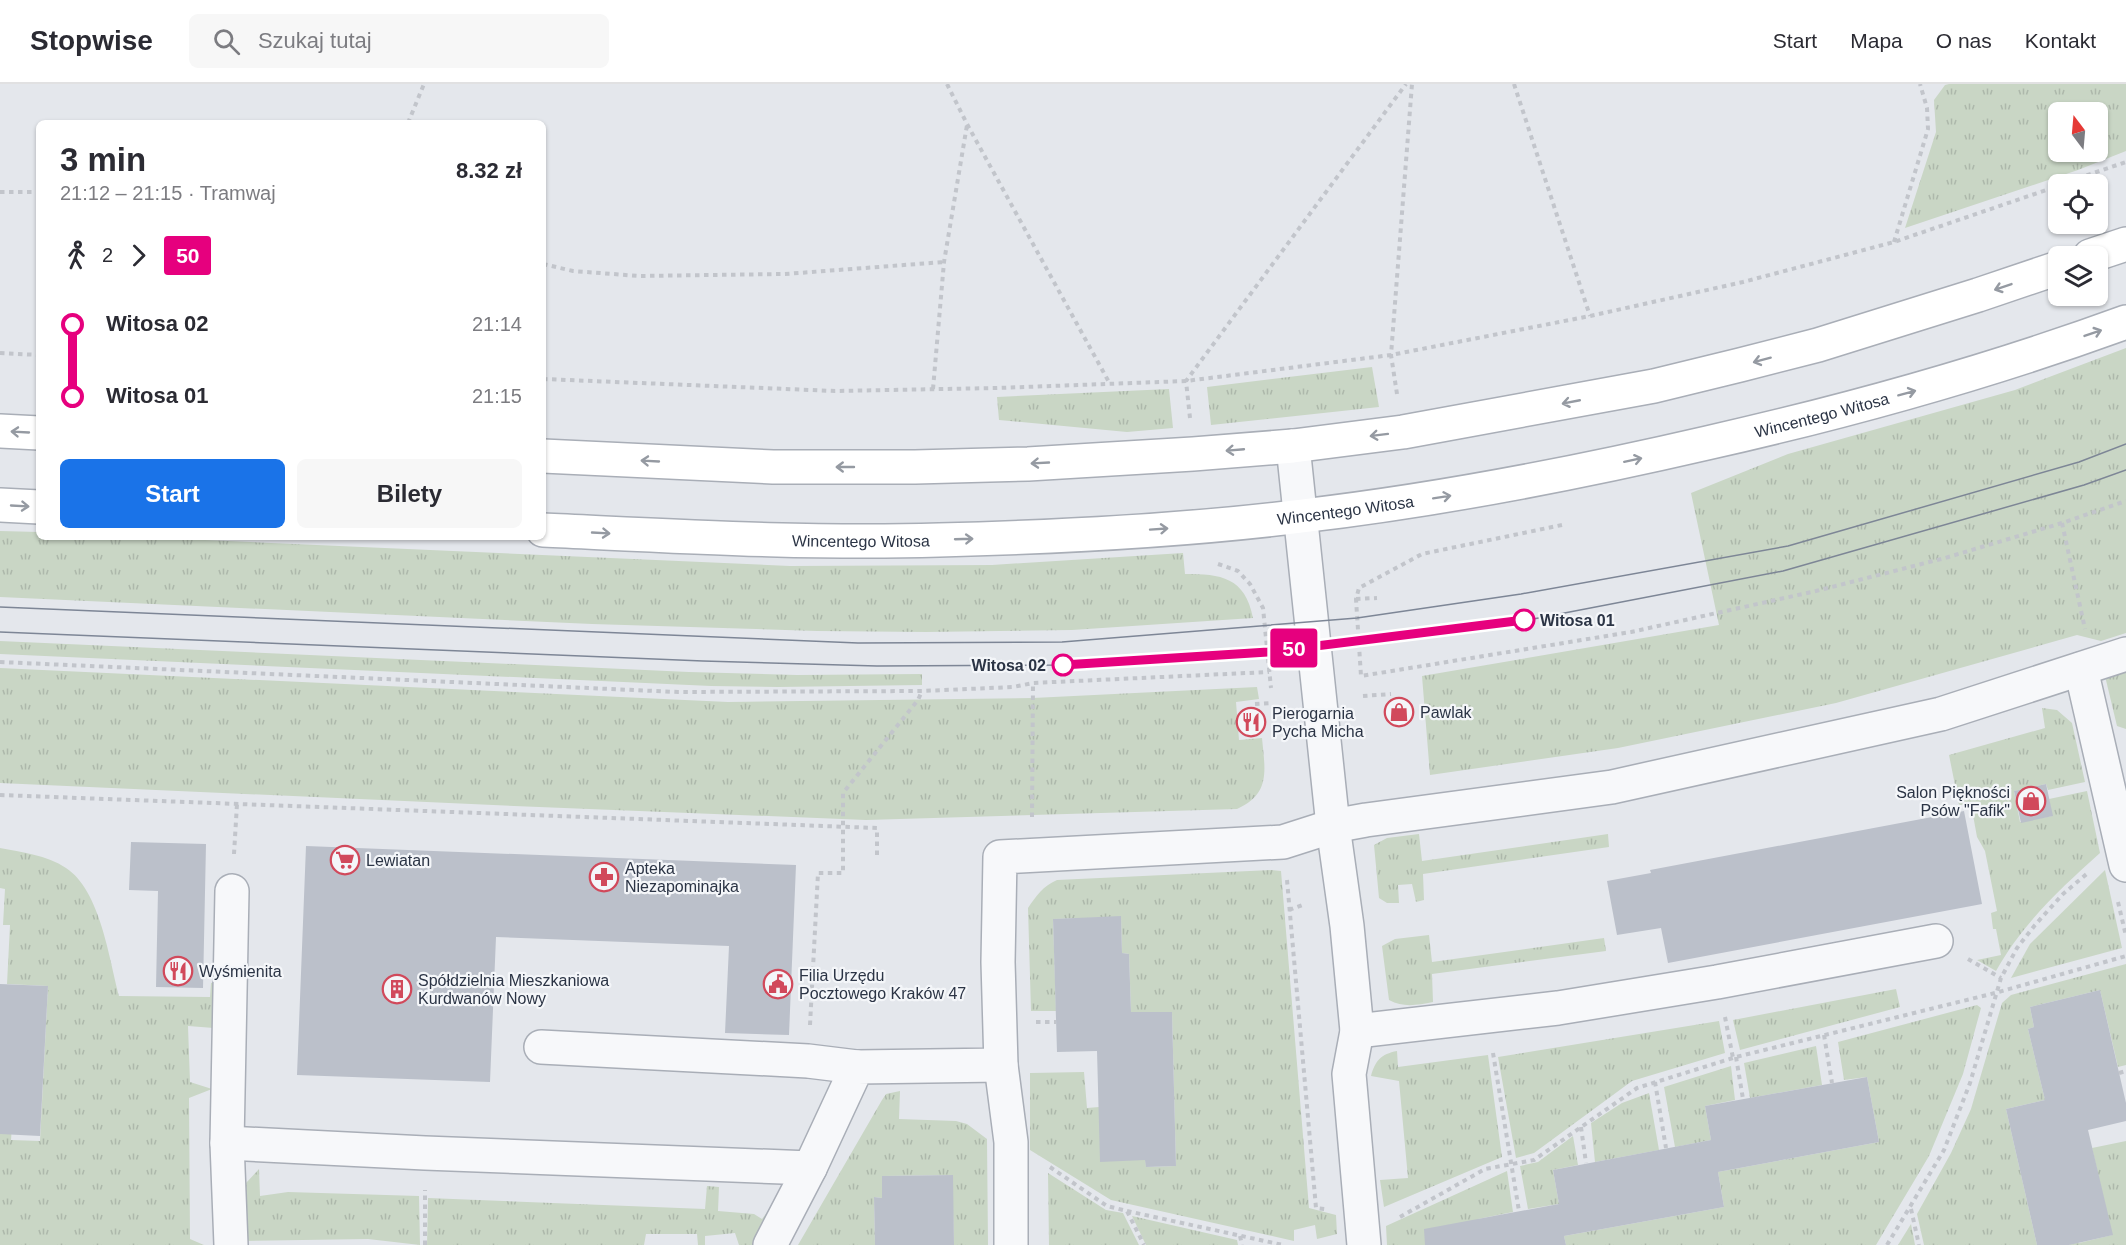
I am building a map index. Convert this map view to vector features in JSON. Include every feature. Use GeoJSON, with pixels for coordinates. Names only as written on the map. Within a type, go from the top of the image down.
{"type":"FeatureCollection","features":[{"type":"Feature","properties":{"kind":"main road"},"geometry":{"type":"LineString","coordinates":[[2108,250],[2126,244]]}},
{"type":"Feature","properties":{"kind":"main road"},"geometry":{"type":"LineString","coordinates":[[546,456],[773,467],[915,467],[1028,464],[1293,446],[1403,432],[1654,386],[1818,345],[1978,296],[2048,272]]}},
{"type":"Feature","properties":{"kind":"main road","name":"Wincentego Witosa"},"geometry":{"type":"LineString","coordinates":[[546,530],[798,540],[935,540],[1068,535],[1301,517],[1414,502],[1513,485],[1636,460],[1790,424],[1915,391],[2126,322]]}},
{"type":"Feature","properties":{"kind":"main road"},"geometry":{"type":"LineString","coordinates":[[0,431],[36,433]]}},
{"type":"Feature","properties":{"kind":"main road"},"geometry":{"type":"LineString","coordinates":[[0,505],[36,507]]}},
{"type":"Feature","properties":{"kind":"street"},"geometry":{"type":"LineString","coordinates":[[1293,446],[1357,1031],[1349,1074],[1364,1240]]}},
{"type":"Feature","properties":{"kind":"street"},"geometry":{"type":"LineString","coordinates":[[2084,654],[2124,857]]}},
{"type":"Feature","properties":{"kind":"street"},"geometry":{"type":"LineString","coordinates":[[1011,1245],[1011,1142],[1001,1065],[998,962],[1000,857],[1283,842],[1333,826],[1612,787],[1941,714],[2084,654],[2126,654]]}},
{"type":"Feature","properties":{"kind":"street"},"geometry":{"type":"LineString","coordinates":[[231,1245],[227,1143],[232,891]]}},
{"type":"Feature","properties":{"kind":"street"},"geometry":{"type":"LineString","coordinates":[[1357,1031],[1558,1008],[1718,982],[1936,941]]}},
{"type":"Feature","properties":{"kind":"street"},"geometry":{"type":"LineString","coordinates":[[541,1047],[808,1061],[857,1067],[1001,1065]]}},
{"type":"Feature","properties":{"kind":"street"},"geometry":{"type":"LineString","coordinates":[[770,1245],[810,1168],[857,1067]]}},
{"type":"Feature","properties":{"kind":"street"},"geometry":{"type":"LineString","coordinates":[[227,1143],[810,1168]]}},
{"type":"Feature","properties":{"kind":"path"},"geometry":{"type":"LineString","coordinates":[[409,120],[423,84]]}},
{"type":"Feature","properties":{"kind":"path"},"geometry":{"type":"LineString","coordinates":[[947,84],[1110,384]]}},
{"type":"Feature","properties":{"kind":"path"},"geometry":{"type":"LineString","coordinates":[[1190,421],[1186,381],[1406,84]]}},
{"type":"Feature","properties":{"kind":"path"},"geometry":{"type":"LineString","coordinates":[[1397,398],[1392,355],[1412,84]]}},
{"type":"Feature","properties":{"kind":"path"},"geometry":{"type":"LineString","coordinates":[[1514,84],[1590,316]]}},
{"type":"Feature","properties":{"kind":"path"},"geometry":{"type":"LineString","coordinates":[[1894,242],[1928,129],[1927,108],[1920,84]]}},
{"type":"Feature","properties":{"kind":"path"},"geometry":{"type":"LineString","coordinates":[[933,389],[944,262],[967,124]]}},
{"type":"Feature","properties":{"kind":"path"},"geometry":{"type":"LineString","coordinates":[[2092,174],[2126,162]]}},
{"type":"Feature","properties":{"kind":"path"},"geometry":{"type":"LineString","coordinates":[[546,379],[835,391],[1110,384],[1186,381],[1392,355],[1590,316],[1743,282],[1894,242],[2048,189]]}},
{"type":"Feature","properties":{"kind":"path"},"geometry":{"type":"LineString","coordinates":[[0,192],[36,192]]}},
{"type":"Feature","properties":{"kind":"path"},"geometry":{"type":"LineString","coordinates":[[546,265],[573,271],[639,276],[785,274],[944,262]]}},
{"type":"Feature","properties":{"kind":"path"},"geometry":{"type":"LineString","coordinates":[[0,348],[6,354]]}},
{"type":"Feature","properties":{"kind":"path"},"geometry":{"type":"LineString","coordinates":[[0,353],[36,355]]}},
{"type":"Feature","properties":{"kind":"path"},"geometry":{"type":"LineString","coordinates":[[1562,525],[1422,554],[1359,588],[1356,600],[1361,676],[1642,629],[1816,591],[1944,558],[2062,523],[2126,501]]}},
{"type":"Feature","properties":{"kind":"path"},"geometry":{"type":"LineString","coordinates":[[2062,523],[2084,654]]}},
{"type":"Feature","properties":{"kind":"path"},"geometry":{"type":"LineString","coordinates":[[1211,562],[1238,571],[1250,584],[1263,608],[1271,688]]}},
{"type":"Feature","properties":{"kind":"path"},"geometry":{"type":"LineString","coordinates":[[1356,600],[1377,598]]}},
{"type":"Feature","properties":{"kind":"path"},"geometry":{"type":"LineString","coordinates":[[0,662],[678,692],[922,691],[1013,687],[1033,683],[1269,672]]}},
{"type":"Feature","properties":{"kind":"path"},"geometry":{"type":"LineString","coordinates":[[1032,855],[1033,683]]}},
{"type":"Feature","properties":{"kind":"path"},"geometry":{"type":"LineString","coordinates":[[808,1061],[818,873],[843,873],[843,793],[918,700],[922,691]]}},
{"type":"Feature","properties":{"kind":"path"},"geometry":{"type":"LineString","coordinates":[[1363,696],[1392,694]]}},
{"type":"Feature","properties":{"kind":"path"},"geometry":{"type":"LineString","coordinates":[[1255,704],[1272,702]]}},
{"type":"Feature","properties":{"kind":"path"},"geometry":{"type":"LineString","coordinates":[[0,795],[877,828],[877,857]]}},
{"type":"Feature","properties":{"kind":"path"},"geometry":{"type":"LineString","coordinates":[[232,891],[237,804]]}},
{"type":"Feature","properties":{"kind":"path"},"geometry":{"type":"LineString","coordinates":[[1283,842],[1316,1208],[1334,1211]]}},
{"type":"Feature","properties":{"kind":"path"},"geometry":{"type":"LineString","coordinates":[[1887,1245],[1944,1150],[1970,1083],[1995,993],[2018,948],[2063,894],[2098,863],[2124,857]]}},
{"type":"Feature","properties":{"kind":"path"},"geometry":{"type":"LineString","coordinates":[[1290,910],[1307,903]]}},
{"type":"Feature","properties":{"kind":"path"},"geometry":{"type":"LineString","coordinates":[[1364,1240],[1485,1169],[1534,1160],[1637,1088],[1736,1057],[1995,993],[2126,957]]}},
{"type":"Feature","properties":{"kind":"path"},"geometry":{"type":"LineString","coordinates":[[1983,968],[2001,978]]}},
{"type":"Feature","properties":{"kind":"path"},"geometry":{"type":"LineString","coordinates":[[1487,1017],[1519,1211]]}},
{"type":"Feature","properties":{"kind":"path"},"geometry":{"type":"LineString","coordinates":[[1824,1035],[1832,1083]]}},
{"type":"Feature","properties":{"kind":"path"},"geometry":{"type":"LineString","coordinates":[[1736,1057],[1743,1099]]}},
{"type":"Feature","properties":{"kind":"path"},"geometry":{"type":"LineString","coordinates":[[2119,1073],[2126,1071]]}},
{"type":"Feature","properties":{"kind":"path"},"geometry":{"type":"LineString","coordinates":[[1655,1082],[1666,1148]]}},
{"type":"Feature","properties":{"kind":"path"},"geometry":{"type":"LineString","coordinates":[[1581,1127],[1586,1163]]}},
{"type":"Feature","properties":{"kind":"path"},"geometry":{"type":"LineString","coordinates":[[425,1153],[425,1245]]}},
{"type":"Feature","properties":{"kind":"path"},"geometry":{"type":"LineString","coordinates":[[1044,1164],[1107,1206],[1283,1245]]}},
{"type":"Feature","properties":{"kind":"path"},"geometry":{"type":"LineString","coordinates":[[1911,1208],[1919,1245]]}},
{"type":"Feature","properties":{"kind":"path"},"geometry":{"type":"LineString","coordinates":[[1127,1210],[1144,1245]]}},
{"type":"Feature","properties":{"kind":"path"},"geometry":{"type":"LineString","coordinates":[[1240,1236],[1242,1245]]}},
{"type":"Feature","properties":{"kind":"green space"},"geometry":{"type":"Polygon","coordinates":[[[1949,84],[2126,84],[2126,151],[2108,158],[2108,102],[2048,102],[2048,162],[2098,162],[2066,174],[2048,174],[2048,180],[1905,228],[1936,132],[1934,100],[1945,85],[1949,84]]]}},
{"type":"Feature","properties":{"kind":"green space"},"geometry":{"type":"Polygon","coordinates":[[[2126,348],[2126,633],[2101,641],[2077,635],[1836,703],[1618,748],[1430,775],[1422,676],[1719,625],[1691,493],[1788,454],[2015,390],[2126,348]]]}},
{"type":"Feature","properties":{"kind":"green space"},"geometry":{"type":"Polygon","coordinates":[[[1372,367],[1379,407],[1211,425],[1207,387],[1372,367]]]}},
{"type":"Feature","properties":{"kind":"green space"},"geometry":{"type":"Polygon","coordinates":[[[1169,389],[1173,428],[1127,432],[999,420],[997,397],[1169,389]]]}},
{"type":"Feature","properties":{"kind":"green space"},"geometry":{"type":"Polygon","coordinates":[[[0,531],[36,532],[36,540],[205,540],[790,566],[992,565],[1183,553],[1185,574],[1210,575],[1230,581],[1244,594],[1253,618],[1072,630],[817,631],[592,624],[0,597],[0,531]]]}},
{"type":"Feature","properties":{"kind":"green space"},"geometry":{"type":"Polygon","coordinates":[[[0,641],[689,672],[797,675],[922,674],[922,685],[711,686],[0,654],[0,641]]]}},
{"type":"Feature","properties":{"kind":"green space"},"geometry":{"type":"Polygon","coordinates":[[[0,668],[728,702],[1033,698],[1257,687],[1259,699],[1236,702],[1239,740],[1262,738],[1264,771],[1261,788],[1256,796],[1237,809],[866,820],[0,783],[0,668]]]}},
{"type":"Feature","properties":{"kind":"green space"},"geometry":{"type":"Polygon","coordinates":[[[2126,670],[2126,729],[2117,726],[2105,676],[2126,670]]]}},
{"type":"Feature","properties":{"kind":"green space"},"geometry":{"type":"Polygon","coordinates":[[[2042,708],[2057,710],[2072,723],[2085,782],[2048,790],[2046,784],[2014,791],[2020,822],[2052,816],[2049,799],[2087,791],[2100,853],[2030,922],[1996,971],[1977,960],[2001,955],[1991,913],[1997,911],[1985,851],[1977,837],[1971,804],[1959,805],[1949,755],[2045,728],[2042,708]]]}},
{"type":"Feature","properties":{"kind":"green space"},"geometry":{"type":"Polygon","coordinates":[[[1419,834],[1422,861],[1608,834],[1609,847],[1423,874],[1424,900],[1416,902],[1412,884],[1398,885],[1399,903],[1387,903],[1379,898],[1374,845],[1387,838],[1419,834]]]}},
{"type":"Feature","properties":{"kind":"green space"},"geometry":{"type":"Polygon","coordinates":[[[0,848],[51,860],[78,878],[102,926],[119,996],[210,997],[211,983],[218,982],[214,1028],[188,1026],[190,1082],[212,1089],[189,1098],[190,1239],[204,1245],[0,1245],[0,1134],[12,1126],[11,1140],[40,1141],[48,986],[7,984],[10,925],[3,925],[5,889],[0,888],[0,848]]]}},
{"type":"Feature","properties":{"kind":"green space"},"geometry":{"type":"Polygon","coordinates":[[[2105,870],[2122,948],[2011,978],[2030,944],[2105,870]]]}},
{"type":"Feature","properties":{"kind":"green space"},"geometry":{"type":"Polygon","coordinates":[[[1281,871],[1309,1208],[1336,1215],[1337,1234],[1317,1239],[1315,1225],[1294,1230],[1294,1241],[1111,1200],[1030,1150],[1030,1073],[1084,1072],[1087,1108],[1099,1107],[1145,1153],[1146,1167],[1176,1166],[1172,1012],[1131,1012],[1129,954],[1122,953],[1121,917],[1053,919],[1056,1011],[1031,1011],[1028,908],[1037,895],[1057,880],[1281,871]]]}},
{"type":"Feature","properties":{"kind":"green space"},"geometry":{"type":"Polygon","coordinates":[[[1429,935],[1432,962],[1604,938],[1606,951],[1432,974],[1433,1002],[1405,1005],[1389,1000],[1382,946],[1395,939],[1429,935]]]}},
{"type":"Feature","properties":{"kind":"green space"},"geometry":{"type":"Polygon","coordinates":[[[2126,964],[2126,1065],[2118,1067],[2100,990],[2030,1007],[2034,1027],[2028,1029],[2045,1100],[2006,1109],[2037,1245],[1924,1245],[1917,1214],[1951,1153],[1971,1109],[2002,1003],[2011,995],[2126,964]]]}},
{"type":"Feature","properties":{"kind":"green space"},"geometry":{"type":"Polygon","coordinates":[[[1896,989],[1900,1007],[1740,1050],[1733,1020],[1896,989]]]}},
{"type":"Feature","properties":{"kind":"green space"},"geometry":{"type":"Polygon","coordinates":[[[1977,1005],[1981,1008],[1963,1074],[1929,1156],[1876,1245],[1566,1245],[1564,1236],[1724,1207],[1718,1172],[1879,1142],[1867,1077],[1844,1080],[1838,1042],[1977,1005]]]}},
{"type":"Feature","properties":{"kind":"green space"},"geometry":{"type":"Polygon","coordinates":[[[1719,1021],[1725,1053],[1632,1081],[1534,1153],[1516,1158],[1498,1057],[1719,1021]]]}},
{"type":"Feature","properties":{"kind":"green space"},"geometry":{"type":"Polygon","coordinates":[[[1816,1046],[1822,1085],[1750,1098],[1744,1063],[1816,1046]]]}},
{"type":"Feature","properties":{"kind":"green space"},"geometry":{"type":"Polygon","coordinates":[[[1397,1051],[1398,1067],[1488,1055],[1502,1157],[1384,1207],[1380,1180],[1408,1178],[1399,1081],[1371,1076],[1374,1066],[1380,1059],[1397,1051]]]}},
{"type":"Feature","properties":{"kind":"green space"},"geometry":{"type":"Polygon","coordinates":[[[1731,1066],[1735,1100],[1705,1106],[1711,1140],[1675,1147],[1664,1087],[1731,1066]]]}},
{"type":"Feature","properties":{"kind":"green space"},"geometry":{"type":"Polygon","coordinates":[[[900,1091],[899,1119],[956,1121],[967,1124],[987,1139],[988,1245],[954,1245],[952,1175],[882,1176],[882,1198],[874,1197],[875,1245],[798,1245],[882,1100],[886,1094],[900,1091]]]}},
{"type":"Feature","properties":{"kind":"green space"},"geometry":{"type":"Polygon","coordinates":[[[1649,1093],[1659,1150],[1595,1162],[1591,1123],[1622,1103],[1649,1093]]]}},
{"type":"Feature","properties":{"kind":"green space"},"geometry":{"type":"Polygon","coordinates":[[[1573,1136],[1578,1165],[1553,1170],[1559,1204],[1528,1209],[1520,1166],[1538,1162],[1573,1136]]]}},
{"type":"Feature","properties":{"kind":"green space"},"geometry":{"type":"Polygon","coordinates":[[[2126,1141],[2126,1245],[2070,1245],[2068,1238],[2079,1243],[2112,1235],[2092,1148],[2126,1141]]]}},
{"type":"Feature","properties":{"kind":"green space"},"geometry":{"type":"Polygon","coordinates":[[[259,1169],[260,1196],[288,1192],[419,1196],[420,1245],[368,1239],[243,1241],[241,1202],[246,1183],[259,1169]]]}},
{"type":"Feature","properties":{"kind":"green space"},"geometry":{"type":"Polygon","coordinates":[[[1507,1171],[1513,1212],[1478,1219],[1482,1245],[1387,1245],[1386,1226],[1507,1171]]]}},
{"type":"Feature","properties":{"kind":"green space"},"geometry":{"type":"Polygon","coordinates":[[[1048,1173],[1106,1210],[1123,1213],[1139,1245],[1049,1245],[1048,1173]]]}},
{"type":"Feature","properties":{"kind":"green space"},"geometry":{"type":"Polygon","coordinates":[[[707,1186],[719,1187],[718,1211],[754,1214],[762,1219],[775,1202],[757,1245],[739,1245],[735,1233],[705,1236],[705,1245],[698,1245],[697,1234],[646,1234],[644,1245],[427,1245],[428,1198],[705,1209],[707,1186]]]}},
{"type":"Feature","properties":{"kind":"green space"},"geometry":{"type":"Polygon","coordinates":[[[1132,1216],[1237,1240],[1238,1245],[1146,1245],[1132,1216]]]}},
{"type":"Feature","properties":{"kind":"green space"},"geometry":{"type":"Polygon","coordinates":[[[1911,1224],[1915,1245],[1898,1245],[1911,1224]]]}},
{"type":"Feature","properties":{"kind":"building"},"geometry":{"type":"Polygon","coordinates":[[[2046,784],[2053,816],[2021,823],[2014,791],[2046,784]]]}},
{"type":"Feature","properties":{"kind":"building"},"geometry":{"type":"Polygon","coordinates":[[[1964,811],[1982,904],[1668,963],[1661,928],[1617,935],[1607,881],[1651,873],[1650,870],[1964,811]]]}},
{"type":"Feature","properties":{"kind":"building"},"geometry":{"type":"Polygon","coordinates":[[[131,842],[206,844],[203,988],[156,987],[158,891],[129,890],[131,842]]]}},
{"type":"Feature","properties":{"kind":"building","name":"Spółdzielnia Mieszkaniowa Kurdwanów Nowy"},"geometry":{"type":"Polygon","coordinates":[[[306,846],[796,865],[789,1035],[725,1033],[729,946],[496,937],[490,1082],[297,1075],[306,846]]]}},
{"type":"Feature","properties":{"kind":"building"},"geometry":{"type":"Polygon","coordinates":[[[1121,916],[1122,953],[1129,954],[1131,1012],[1172,1012],[1176,1166],[1146,1167],[1145,1160],[1100,1162],[1097,1051],[1057,1052],[1053,919],[1121,916]]]}},
{"type":"Feature","properties":{"kind":"building"},"geometry":{"type":"Polygon","coordinates":[[[0,984],[48,986],[40,1136],[0,1134],[0,984]]]}},
{"type":"Feature","properties":{"kind":"building"},"geometry":{"type":"Polygon","coordinates":[[[2100,990],[2126,1103],[2126,1121],[2088,1130],[2113,1235],[2069,1245],[2037,1245],[2006,1109],[2045,1100],[2028,1029],[2034,1027],[2030,1007],[2100,990]]]}},
{"type":"Feature","properties":{"kind":"building"},"geometry":{"type":"Polygon","coordinates":[[[1867,1077],[1879,1142],[1718,1172],[1724,1207],[1564,1236],[1566,1245],[1425,1245],[1424,1229],[1559,1204],[1553,1170],[1711,1140],[1705,1106],[1867,1077]]]}},
{"type":"Feature","properties":{"kind":"building"},"geometry":{"type":"Polygon","coordinates":[[[953,1175],[954,1245],[875,1245],[874,1197],[882,1198],[882,1176],[953,1175]]]}},
{"type":"Feature","properties":{"kind":"tram line"},"geometry":{"type":"LineString","coordinates":[[0,607],[858,643],[1062,642],[1357,618],[1521,594],[1788,546],[2079,462],[2126,444]]}},
{"type":"Feature","properties":{"kind":"tram line"},"geometry":{"type":"LineString","coordinates":[[0,632],[877,666],[1063,665],[1268,652],[1528,620],[1783,571],[2084,485],[2126,470]]}},
{"type":"Feature","properties":{"kind":"tram line","name":"50"},"geometry":{"type":"LineString","coordinates":[[1063,665],[1268,652],[1524,620]]}},
{"type":"Feature","properties":{"kind":"place","name":"Witosa 01"},"geometry":{"type":"Point","coordinates":[1524,620]}},
{"type":"Feature","properties":{"kind":"place","name":"Witosa 02"},"geometry":{"type":"Point","coordinates":[1063,665]}},
{"type":"Feature","properties":{"kind":"place","name":"Pawlak"},"geometry":{"type":"Point","coordinates":[1399,712]}},
{"type":"Feature","properties":{"kind":"place","name":"Pierogarnia Pycha Micha"},"geometry":{"type":"Point","coordinates":[1251,722]}},
{"type":"Feature","properties":{"kind":"place","name":"Salon Piękności Psów \"Fafik\""},"geometry":{"type":"Point","coordinates":[2031,801]}},
{"type":"Feature","properties":{"kind":"place","name":"Lewiatan"},"geometry":{"type":"Point","coordinates":[345,860]}},
{"type":"Feature","properties":{"kind":"place","name":"Apteka Niezapominajka"},"geometry":{"type":"Point","coordinates":[604,877]}},
{"type":"Feature","properties":{"kind":"place","name":"Wyśmienita"},"geometry":{"type":"Point","coordinates":[178,971]}},
{"type":"Feature","properties":{"kind":"place","name":"Filia Urzędu Pocztowego Kraków 47"},"geometry":{"type":"Point","coordinates":[778,984]}},
{"type":"Feature","properties":{"kind":"place","name":"Spółdzielnia Mieszkaniowa Kurdwanów Nowy"},"geometry":{"type":"Point","coordinates":[397,989]}}]}
